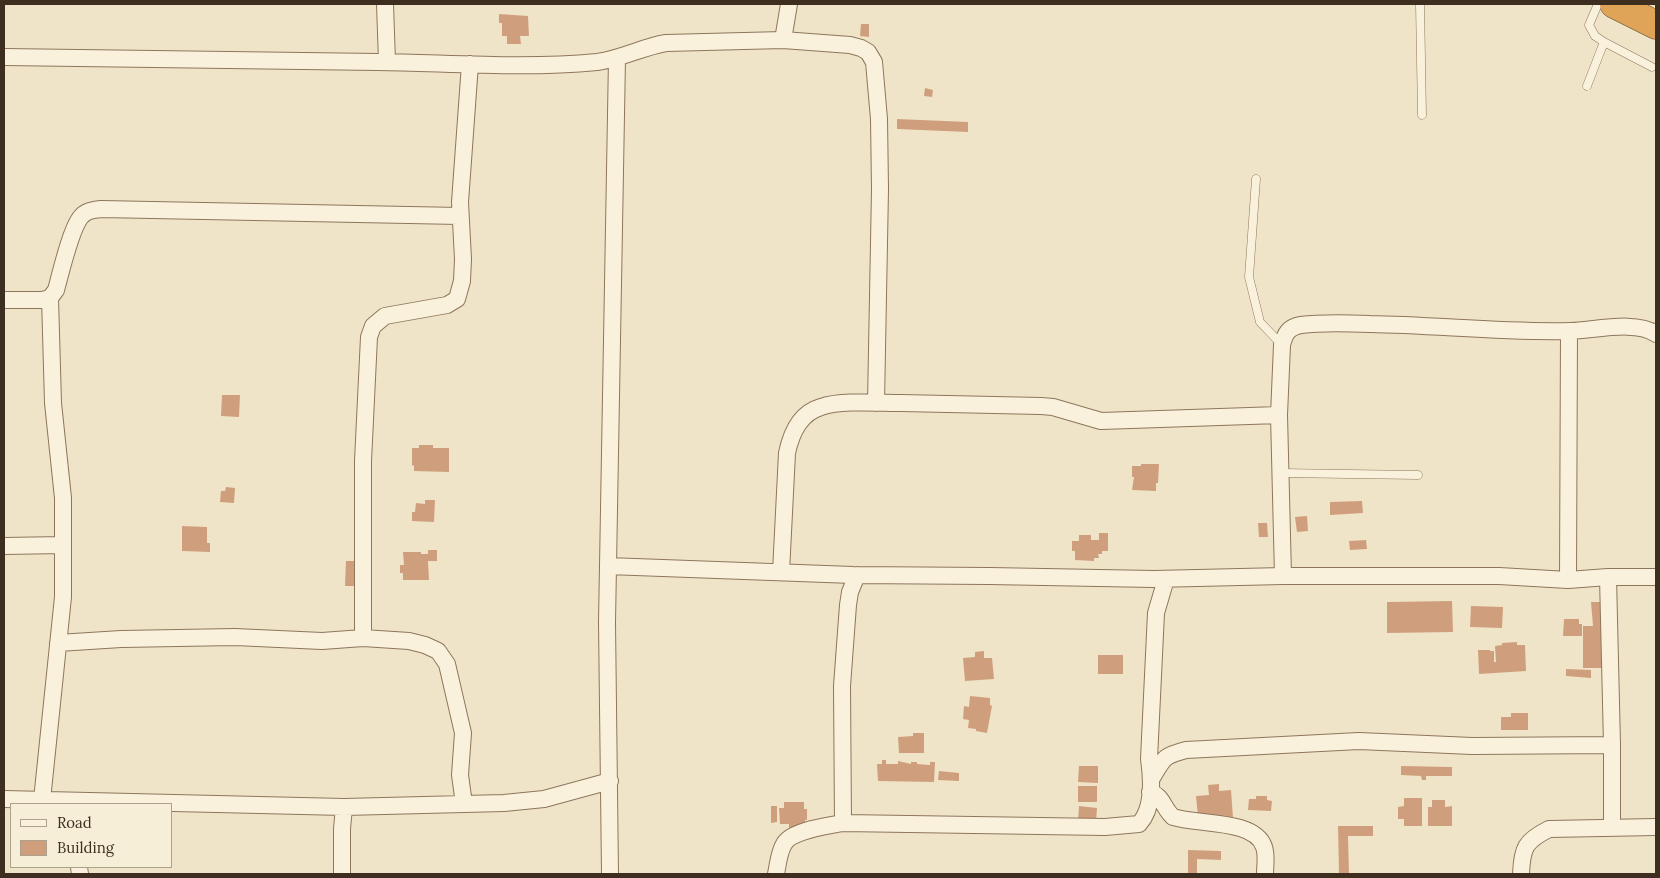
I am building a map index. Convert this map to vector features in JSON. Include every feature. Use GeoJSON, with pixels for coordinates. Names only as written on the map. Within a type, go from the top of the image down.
{"type":"FeatureCollection","features":[{"type":"Feature","properties":{"kind":"highway"},"geometry":{"type":"LineString","coordinates":[[1614,4],[1656,25]]}},
{"type":"Feature","properties":{"kind":"street"},"geometry":{"type":"LineString","coordinates":[[385,4],[387,62]]}},
{"type":"Feature","properties":{"kind":"street"},"geometry":{"type":"LineString","coordinates":[[783,40],[789,4]]}},
{"type":"Feature","properties":{"kind":"street"},"geometry":{"type":"LineString","coordinates":[[4,57],[563,64],[599,62],[617,58],[651,45],[666,43],[783,40],[850,45],[861,48],[868,52],[874,62],[879,118],[880,180],[876,402]]}},
{"type":"Feature","properties":{"kind":"street"},"geometry":{"type":"LineString","coordinates":[[610,874],[607,622],[617,58]]}},
{"type":"Feature","properties":{"kind":"street"},"geometry":{"type":"LineString","coordinates":[[363,638],[363,461],[369,337],[373,326],[385,316],[447,306],[457,300],[462,281],[463,259],[460,216],[470,64]]}},
{"type":"Feature","properties":{"kind":"street"},"geometry":{"type":"LineString","coordinates":[[42,800],[63,597],[63,498],[53,404],[50,298],[56,290],[74,228],[80,217],[88,211],[101,209],[460,216]]}},
{"type":"Feature","properties":{"kind":"street"},"geometry":{"type":"LineString","coordinates":[[4,300],[42,300],[50,298]]}},
{"type":"Feature","properties":{"kind":"street"},"geometry":{"type":"LineString","coordinates":[[1283,576],[1279,415],[1282,345],[1285,334],[1291,328],[1301,325],[1351,323],[1497,330],[1569,331],[1634,327],[1648,329],[1656,334]]}},
{"type":"Feature","properties":{"kind":"street"},"geometry":{"type":"LineString","coordinates":[[1568,580],[1569,331]]}},
{"type":"Feature","properties":{"kind":"street"},"geometry":{"type":"LineString","coordinates":[[781,572],[786,453],[790,437],[796,427],[808,414],[820,407],[876,402],[1041,406],[1053,407],[1101,421],[1279,415]]}},
{"type":"Feature","properties":{"kind":"street"},"geometry":{"type":"LineString","coordinates":[[4,546],[63,545]]}},
{"type":"Feature","properties":{"kind":"street"},"geometry":{"type":"LineString","coordinates":[[608,566],[857,575],[1166,579],[1283,576],[1499,576],[1568,580],[1608,576],[1656,577]]}},
{"type":"Feature","properties":{"kind":"street"},"geometry":{"type":"LineString","coordinates":[[843,823],[842,686],[849,598],[857,575]]}},
{"type":"Feature","properties":{"kind":"street"},"geometry":{"type":"LineString","coordinates":[[1608,576],[1612,828]]}},
{"type":"Feature","properties":{"kind":"street"},"geometry":{"type":"LineString","coordinates":[[776,874],[784,842],[794,835],[843,823],[1105,827],[1139,824],[1144,819],[1147,811],[1151,785],[1149,759],[1156,613],[1166,579]]}},
{"type":"Feature","properties":{"kind":"street"},"geometry":{"type":"LineString","coordinates":[[58,643],[121,639],[235,637],[322,641],[363,638],[409,641],[425,645],[438,651],[447,664],[463,733],[460,775],[464,804]]}},
{"type":"Feature","properties":{"kind":"street"},"geometry":{"type":"LineString","coordinates":[[1151,785],[1161,763],[1169,754],[1186,750],[1359,741],[1472,746],[1612,745]]}},
{"type":"Feature","properties":{"kind":"street"},"geometry":{"type":"LineString","coordinates":[[172,803],[344,806],[504,804],[544,799],[610,780]]}},
{"type":"Feature","properties":{"kind":"street"},"geometry":{"type":"LineString","coordinates":[[1151,785],[1173,817],[1240,828],[1259,837],[1265,848],[1265,874]]}},
{"type":"Feature","properties":{"kind":"street"},"geometry":{"type":"LineString","coordinates":[[4,799],[144,803]]}},
{"type":"Feature","properties":{"kind":"street"},"geometry":{"type":"LineString","coordinates":[[342,874],[344,806]]}},
{"type":"Feature","properties":{"kind":"street"},"geometry":{"type":"LineString","coordinates":[[1520,874],[1525,848],[1534,837],[1549,830],[1656,827]]}},
{"type":"Feature","properties":{"kind":"lane"},"geometry":{"type":"LineString","coordinates":[[1420,4],[1422,116]]}},
{"type":"Feature","properties":{"kind":"lane"},"geometry":{"type":"LineString","coordinates":[[1598,4],[1589,25],[1595,36],[1652,67]]}},
{"type":"Feature","properties":{"kind":"lane"},"geometry":{"type":"LineString","coordinates":[[1587,86],[1604,42]]}},
{"type":"Feature","properties":{"kind":"lane"},"geometry":{"type":"LineString","coordinates":[[1256,179],[1249,277],[1260,322],[1282,345]]}},
{"type":"Feature","properties":{"kind":"lane"},"geometry":{"type":"LineString","coordinates":[[1280,473],[1418,475]]}},
{"type":"Feature","properties":{"kind":"building"},"geometry":{"type":"Polygon","coordinates":[[[499,14],[528,16],[529,36],[520,36],[521,44],[507,44],[507,36],[502,36],[502,23],[499,23],[499,14]]]}},
{"type":"Feature","properties":{"kind":"building"},"geometry":{"type":"Polygon","coordinates":[[[861,24],[869,24],[869,37],[860,36],[861,24]]]}},
{"type":"Feature","properties":{"kind":"building"},"geometry":{"type":"Polygon","coordinates":[[[925,88],[933,90],[932,97],[924,96],[925,88]]]}},
{"type":"Feature","properties":{"kind":"building"},"geometry":{"type":"Polygon","coordinates":[[[897,119],[968,122],[968,132],[897,129],[897,119]]]}},
{"type":"Feature","properties":{"kind":"building"},"geometry":{"type":"Polygon","coordinates":[[[222,395],[240,395],[239,417],[221,416],[222,395]]]}},
{"type":"Feature","properties":{"kind":"building"},"geometry":{"type":"Polygon","coordinates":[[[419,445],[433,445],[433,448],[449,448],[449,472],[414,471],[414,465],[412,466],[412,448],[419,448],[419,445]]]}},
{"type":"Feature","properties":{"kind":"building"},"geometry":{"type":"Polygon","coordinates":[[[1141,464],[1159,464],[1156,491],[1132,490],[1134,477],[1132,477],[1132,466],[1141,466],[1141,464]]]}},
{"type":"Feature","properties":{"kind":"building"},"geometry":{"type":"Polygon","coordinates":[[[226,487],[235,488],[234,503],[220,502],[221,491],[225,491],[226,487]]]}},
{"type":"Feature","properties":{"kind":"building"},"geometry":{"type":"Polygon","coordinates":[[[425,500],[435,500],[434,522],[412,521],[412,512],[415,512],[416,503],[425,504],[425,500]]]}},
{"type":"Feature","properties":{"kind":"building"},"geometry":{"type":"Polygon","coordinates":[[[1362,501],[1363,513],[1330,515],[1330,502],[1362,501]]]}},
{"type":"Feature","properties":{"kind":"building"},"geometry":{"type":"Polygon","coordinates":[[[1307,516],[1308,531],[1297,532],[1295,517],[1307,516]]]}},
{"type":"Feature","properties":{"kind":"building"},"geometry":{"type":"Polygon","coordinates":[[[1258,523],[1267,523],[1268,537],[1259,537],[1258,523]]]}},
{"type":"Feature","properties":{"kind":"building"},"geometry":{"type":"Polygon","coordinates":[[[182,526],[207,527],[207,543],[210,543],[210,552],[182,551],[182,526]]]}},
{"type":"Feature","properties":{"kind":"building"},"geometry":{"type":"Polygon","coordinates":[[[1099,533],[1108,533],[1108,551],[1102,551],[1102,554],[1098,554],[1099,558],[1094,558],[1094,561],[1075,560],[1075,551],[1072,551],[1072,541],[1079,541],[1079,535],[1091,535],[1091,540],[1099,540],[1099,533]]]}},
{"type":"Feature","properties":{"kind":"building"},"geometry":{"type":"Polygon","coordinates":[[[1366,540],[1367,549],[1350,550],[1349,541],[1366,540]]]}},
{"type":"Feature","properties":{"kind":"building"},"geometry":{"type":"Polygon","coordinates":[[[428,550],[437,550],[437,561],[428,561],[429,580],[403,580],[403,573],[400,573],[400,565],[404,565],[403,552],[428,554],[428,550]]]}},
{"type":"Feature","properties":{"kind":"building"},"geometry":{"type":"Polygon","coordinates":[[[346,561],[356,561],[356,586],[345,586],[346,561]]]}},
{"type":"Feature","properties":{"kind":"building"},"geometry":{"type":"Polygon","coordinates":[[[1452,601],[1453,632],[1387,633],[1387,602],[1452,601]]]}},
{"type":"Feature","properties":{"kind":"building"},"geometry":{"type":"Polygon","coordinates":[[[1591,602],[1604,602],[1602,668],[1583,668],[1583,626],[1593,626],[1591,602]]]}},
{"type":"Feature","properties":{"kind":"building"},"geometry":{"type":"Polygon","coordinates":[[[1471,606],[1503,607],[1502,628],[1470,627],[1471,606]]]}},
{"type":"Feature","properties":{"kind":"building"},"geometry":{"type":"Polygon","coordinates":[[[1564,619],[1579,619],[1579,624],[1582,624],[1582,636],[1563,636],[1564,619]]]}},
{"type":"Feature","properties":{"kind":"building"},"geometry":{"type":"Polygon","coordinates":[[[1517,642],[1517,645],[1525,645],[1526,671],[1479,674],[1478,650],[1494,651],[1494,662],[1496,662],[1495,646],[1502,645],[1502,643],[1517,642]]]}},
{"type":"Feature","properties":{"kind":"building"},"geometry":{"type":"Polygon","coordinates":[[[984,651],[984,658],[992,658],[994,679],[965,681],[963,658],[975,657],[975,652],[984,651]]]}},
{"type":"Feature","properties":{"kind":"building"},"geometry":{"type":"Polygon","coordinates":[[[1098,655],[1123,655],[1123,674],[1098,674],[1098,655]]]}},
{"type":"Feature","properties":{"kind":"building"},"geometry":{"type":"Polygon","coordinates":[[[1566,669],[1591,670],[1591,678],[1566,676],[1566,669]]]}},
{"type":"Feature","properties":{"kind":"building"},"geometry":{"type":"Polygon","coordinates":[[[970,696],[990,698],[990,705],[992,706],[987,733],[968,728],[969,720],[963,719],[964,706],[969,707],[970,696]]]}},
{"type":"Feature","properties":{"kind":"building"},"geometry":{"type":"Polygon","coordinates":[[[1511,713],[1528,713],[1528,730],[1501,730],[1501,717],[1511,717],[1511,713]]]}},
{"type":"Feature","properties":{"kind":"building"},"geometry":{"type":"Polygon","coordinates":[[[913,733],[924,733],[924,753],[899,753],[898,737],[913,736],[913,733]]]}},
{"type":"Feature","properties":{"kind":"building"},"geometry":{"type":"Polygon","coordinates":[[[882,760],[886,760],[886,764],[898,764],[898,761],[930,765],[930,762],[935,762],[934,782],[878,781],[877,764],[882,764],[882,760]]]}},
{"type":"Feature","properties":{"kind":"building"},"geometry":{"type":"Polygon","coordinates":[[[1079,766],[1098,766],[1098,783],[1078,782],[1079,766]]]}},
{"type":"Feature","properties":{"kind":"building"},"geometry":{"type":"Polygon","coordinates":[[[1401,766],[1452,767],[1452,776],[1426,776],[1426,780],[1422,780],[1421,776],[1401,775],[1401,766]]]}},
{"type":"Feature","properties":{"kind":"building"},"geometry":{"type":"Polygon","coordinates":[[[939,771],[959,773],[959,781],[938,780],[939,771]]]}},
{"type":"Feature","properties":{"kind":"building"},"geometry":{"type":"Polygon","coordinates":[[[1219,784],[1219,791],[1231,790],[1233,818],[1198,817],[1196,796],[1209,795],[1208,785],[1219,784]]]}},
{"type":"Feature","properties":{"kind":"building"},"geometry":{"type":"Polygon","coordinates":[[[1078,786],[1097,786],[1097,802],[1078,802],[1078,786]]]}},
{"type":"Feature","properties":{"kind":"building"},"geometry":{"type":"Polygon","coordinates":[[[1256,796],[1267,796],[1267,800],[1272,801],[1271,811],[1248,810],[1249,799],[1256,799],[1256,796]]]}},
{"type":"Feature","properties":{"kind":"building"},"geometry":{"type":"Polygon","coordinates":[[[1404,798],[1422,798],[1422,826],[1404,826],[1404,819],[1398,819],[1398,807],[1404,806],[1404,798]]]}},
{"type":"Feature","properties":{"kind":"building"},"geometry":{"type":"Polygon","coordinates":[[[1432,800],[1445,800],[1445,807],[1452,806],[1452,826],[1428,826],[1428,807],[1432,807],[1432,800]]]}},
{"type":"Feature","properties":{"kind":"building"},"geometry":{"type":"Polygon","coordinates":[[[784,802],[804,802],[804,809],[807,809],[807,820],[805,820],[805,824],[800,824],[800,828],[789,828],[789,824],[780,824],[779,808],[784,808],[784,802]]]}},
{"type":"Feature","properties":{"kind":"building"},"geometry":{"type":"Polygon","coordinates":[[[771,806],[777,806],[777,822],[771,823],[771,806]]]}},
{"type":"Feature","properties":{"kind":"building"},"geometry":{"type":"Polygon","coordinates":[[[1079,806],[1097,808],[1096,822],[1078,821],[1079,806]]]}},
{"type":"Feature","properties":{"kind":"building"},"geometry":{"type":"Polygon","coordinates":[[[1338,826],[1373,826],[1373,836],[1348,836],[1349,874],[1339,874],[1338,826]]]}},
{"type":"Feature","properties":{"kind":"building"},"geometry":{"type":"Polygon","coordinates":[[[1188,850],[1221,851],[1221,860],[1197,859],[1197,874],[1188,874],[1188,850]]]}}]}
